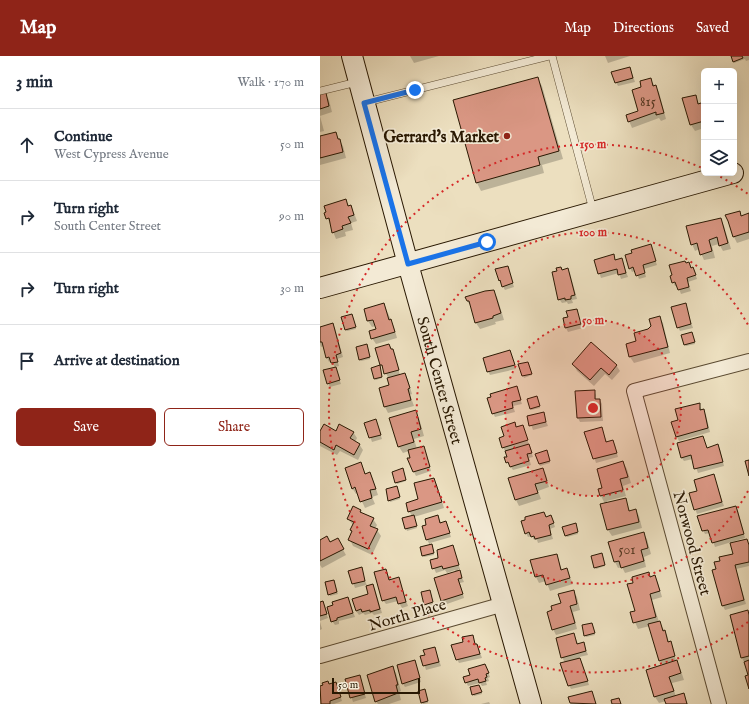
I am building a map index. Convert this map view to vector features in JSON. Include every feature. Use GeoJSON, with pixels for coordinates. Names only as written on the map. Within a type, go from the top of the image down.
{"type":"FeatureCollection","features":[{"type":"Feature","properties":{"kind":"street","name":"South Center Street"},"geometry":{"type":"LineString","coordinates":[[352,56],[408,264],[531,704]]}},
{"type":"Feature","properties":{"kind":"street"},"geometry":{"type":"LineString","coordinates":[[737,172],[749,169]]}},
{"type":"Feature","properties":{"kind":"street"},"geometry":{"type":"LineString","coordinates":[[320,288],[723,176]]}},
{"type":"Feature","properties":{"kind":"street","name":"Norwood Street"},"geometry":{"type":"LineString","coordinates":[[719,704],[634,391],[749,361]]}},
{"type":"Feature","properties":{"kind":"street","name":"North Place"},"geometry":{"type":"LineString","coordinates":[[320,656],[504,604]]}},
{"type":"Feature","properties":{"kind":"lane"},"geometry":{"type":"LineString","coordinates":[[364,103],[548,56]]}},
{"type":"Feature","properties":{"kind":"lane"},"geometry":{"type":"LineString","coordinates":[[552,56],[594,212]]}},
{"type":"Feature","properties":{"kind":"lane"},"geometry":{"type":"LineString","coordinates":[[320,92],[360,82]]}},
{"type":"Feature","properties":{"kind":"building"},"geometry":{"type":"Polygon","coordinates":[[[731,56],[742,56],[743,58],[733,62],[731,56]]]}},
{"type":"Feature","properties":{"kind":"building"},"geometry":{"type":"Polygon","coordinates":[[[630,67],[633,78],[615,83],[611,72],[630,67]]]}},
{"type":"Feature","properties":{"kind":"building"},"geometry":{"type":"Polygon","coordinates":[[[538,77],[559,151],[538,157],[540,165],[476,183],[453,100],[538,77]]]}},
{"type":"Feature","properties":{"kind":"building"},"geometry":{"type":"Polygon","coordinates":[[[651,78],[653,86],[656,85],[664,113],[656,115],[656,112],[628,122],[626,115],[638,111],[632,90],[641,87],[640,81],[651,78]]]}},
{"type":"Feature","properties":{"kind":"building"},"geometry":{"type":"Polygon","coordinates":[[[326,93],[329,106],[320,109],[320,94],[326,93]]]}},
{"type":"Feature","properties":{"kind":"building"},"geometry":{"type":"Polygon","coordinates":[[[696,95],[698,104],[701,103],[701,122],[690,125],[682,98],[696,95]]]}},
{"type":"Feature","properties":{"kind":"building"},"geometry":{"type":"Polygon","coordinates":[[[336,132],[338,139],[340,139],[343,152],[320,158],[320,136],[336,132]]]}},
{"type":"Feature","properties":{"kind":"building"},"geometry":{"type":"Polygon","coordinates":[[[346,199],[348,206],[351,205],[354,215],[348,217],[351,223],[342,226],[343,229],[332,233],[329,218],[326,219],[324,213],[326,212],[324,206],[346,199]]]}},
{"type":"Feature","properties":{"kind":"building"},"geometry":{"type":"Polygon","coordinates":[[[740,211],[741,216],[749,213],[749,232],[733,237],[725,215],[740,211]]]}},
{"type":"Feature","properties":{"kind":"building"},"geometry":{"type":"Polygon","coordinates":[[[721,218],[728,243],[719,246],[717,237],[709,240],[712,251],[700,255],[697,243],[691,245],[686,226],[721,218]]]}},
{"type":"Feature","properties":{"kind":"building"},"geometry":{"type":"Polygon","coordinates":[[[651,244],[656,261],[643,265],[645,273],[636,276],[633,267],[629,269],[625,255],[632,253],[631,250],[651,244]]]}},
{"type":"Feature","properties":{"kind":"building"},"geometry":{"type":"Polygon","coordinates":[[[614,254],[615,260],[622,258],[626,273],[618,275],[617,269],[598,274],[594,260],[614,254]]]}},
{"type":"Feature","properties":{"kind":"building"},"geometry":{"type":"Polygon","coordinates":[[[685,261],[686,263],[689,262],[691,268],[693,267],[696,275],[687,278],[689,287],[678,290],[675,282],[672,283],[670,276],[672,275],[669,265],[685,261]]]}},
{"type":"Feature","properties":{"kind":"building"},"geometry":{"type":"Polygon","coordinates":[[[508,266],[513,283],[502,287],[495,269],[508,266]]]}},
{"type":"Feature","properties":{"kind":"building"},"geometry":{"type":"Polygon","coordinates":[[[561,267],[562,270],[568,268],[575,295],[571,296],[571,299],[565,300],[565,298],[558,300],[552,272],[557,271],[556,268],[561,267]]]}},
{"type":"Feature","properties":{"kind":"building"},"geometry":{"type":"Polygon","coordinates":[[[494,290],[501,313],[493,316],[493,318],[475,323],[469,301],[467,301],[465,297],[494,290]]]}},
{"type":"Feature","properties":{"kind":"building"},"geometry":{"type":"Polygon","coordinates":[[[384,303],[389,320],[391,319],[395,332],[371,339],[369,331],[376,329],[373,320],[367,321],[364,309],[384,303]]]}},
{"type":"Feature","properties":{"kind":"building"},"geometry":{"type":"Polygon","coordinates":[[[686,303],[691,324],[677,328],[671,307],[686,303]]]}},
{"type":"Feature","properties":{"kind":"building"},"geometry":{"type":"Polygon","coordinates":[[[577,309],[581,324],[565,328],[563,318],[568,317],[566,311],[577,309]]]}},
{"type":"Feature","properties":{"kind":"building"},"geometry":{"type":"Polygon","coordinates":[[[352,314],[356,327],[345,330],[341,317],[352,314]]]}},
{"type":"Feature","properties":{"kind":"building"},"geometry":{"type":"Polygon","coordinates":[[[660,316],[668,347],[629,357],[626,344],[636,341],[634,333],[648,329],[651,326],[649,319],[660,316]]]}},
{"type":"Feature","properties":{"kind":"building"},"geometry":{"type":"Polygon","coordinates":[[[333,323],[341,353],[336,355],[338,362],[331,363],[329,357],[326,358],[322,342],[320,342],[320,327],[333,323]]]}},
{"type":"Feature","properties":{"kind":"building"},"geometry":{"type":"Polygon","coordinates":[[[692,332],[695,342],[684,345],[681,335],[692,332]]]}},
{"type":"Feature","properties":{"kind":"building"},"geometry":{"type":"Polygon","coordinates":[[[591,342],[617,365],[609,375],[601,368],[590,380],[572,364],[591,342]]]}},
{"type":"Feature","properties":{"kind":"building"},"geometry":{"type":"Polygon","coordinates":[[[367,344],[370,357],[359,360],[356,347],[367,344]]]}},
{"type":"Feature","properties":{"kind":"building"},"geometry":{"type":"Polygon","coordinates":[[[389,344],[391,349],[393,349],[399,370],[384,374],[375,348],[389,344]]]}},
{"type":"Feature","properties":{"kind":"building"},"geometry":{"type":"Polygon","coordinates":[[[510,350],[515,365],[487,372],[483,358],[510,350]]]}},
{"type":"Feature","properties":{"kind":"building"},"geometry":{"type":"Polygon","coordinates":[[[528,362],[532,374],[522,376],[518,364],[528,362]]]}},
{"type":"Feature","properties":{"kind":"building"},"geometry":{"type":"Polygon","coordinates":[[[380,365],[382,377],[374,379],[371,368],[380,365]]]}},
{"type":"Feature","properties":{"kind":"building"},"geometry":{"type":"Polygon","coordinates":[[[336,367],[340,380],[327,384],[323,370],[336,367]]]}},
{"type":"Feature","properties":{"kind":"building"},"geometry":{"type":"Polygon","coordinates":[[[405,373],[410,388],[408,389],[411,400],[384,407],[379,388],[389,385],[387,378],[405,373]]]}},
{"type":"Feature","properties":{"kind":"building"},"geometry":{"type":"Polygon","coordinates":[[[517,386],[521,400],[512,402],[513,408],[492,414],[487,398],[491,397],[490,394],[517,386]]]}},
{"type":"Feature","properties":{"kind":"building"},"geometry":{"type":"Polygon","coordinates":[[[595,390],[595,399],[600,399],[601,417],[577,418],[575,391],[595,390]]]}},
{"type":"Feature","properties":{"kind":"building"},"geometry":{"type":"Polygon","coordinates":[[[537,396],[540,406],[530,409],[527,399],[537,396]]]}},
{"type":"Feature","properties":{"kind":"building"},"geometry":{"type":"Polygon","coordinates":[[[700,403],[700,410],[704,409],[708,428],[676,437],[671,422],[678,420],[675,409],[700,403]]]}},
{"type":"Feature","properties":{"kind":"building"},"geometry":{"type":"Polygon","coordinates":[[[416,410],[421,429],[411,432],[414,442],[398,447],[389,418],[416,410]]]}},
{"type":"Feature","properties":{"kind":"building"},"geometry":{"type":"Polygon","coordinates":[[[544,412],[546,422],[529,426],[527,416],[544,412]]]}},
{"type":"Feature","properties":{"kind":"building"},"geometry":{"type":"Polygon","coordinates":[[[376,419],[381,435],[369,438],[364,423],[376,419]]]}},
{"type":"Feature","properties":{"kind":"building"},"geometry":{"type":"Polygon","coordinates":[[[515,422],[516,427],[523,425],[528,440],[502,448],[499,438],[504,436],[501,427],[515,422]]]}},
{"type":"Feature","properties":{"kind":"building"},"geometry":{"type":"Polygon","coordinates":[[[324,424],[336,431],[339,424],[354,432],[350,438],[360,444],[354,455],[336,445],[334,450],[320,442],[320,431],[324,424]]]}},
{"type":"Feature","properties":{"kind":"building"},"geometry":{"type":"Polygon","coordinates":[[[602,427],[606,442],[613,440],[617,453],[593,459],[584,432],[602,427]]]}},
{"type":"Feature","properties":{"kind":"building"},"geometry":{"type":"Polygon","coordinates":[[[703,436],[707,448],[718,444],[723,462],[694,469],[691,455],[681,458],[677,443],[703,436]]]}},
{"type":"Feature","properties":{"kind":"building"},"geometry":{"type":"Polygon","coordinates":[[[529,444],[532,453],[527,454],[529,461],[510,467],[508,462],[506,463],[504,457],[507,457],[505,451],[529,444]]]}},
{"type":"Feature","properties":{"kind":"building"},"geometry":{"type":"Polygon","coordinates":[[[424,446],[430,467],[413,472],[407,458],[410,458],[408,450],[424,446]]]}},
{"type":"Feature","properties":{"kind":"building"},"geometry":{"type":"Polygon","coordinates":[[[547,450],[550,461],[539,464],[535,454],[547,450]]]}},
{"type":"Feature","properties":{"kind":"building"},"geometry":{"type":"Polygon","coordinates":[[[749,460],[749,476],[745,461],[749,460]]]}},
{"type":"Feature","properties":{"kind":"building"},"geometry":{"type":"Polygon","coordinates":[[[623,461],[628,477],[620,479],[623,490],[600,496],[598,489],[602,488],[597,469],[623,461]]]}},
{"type":"Feature","properties":{"kind":"building"},"geometry":{"type":"Polygon","coordinates":[[[361,462],[365,474],[370,472],[376,489],[370,490],[372,498],[360,502],[355,487],[352,489],[345,468],[361,462]]]}},
{"type":"Feature","properties":{"kind":"building"},"geometry":{"type":"Polygon","coordinates":[[[403,468],[406,480],[395,483],[392,472],[403,468]]]}},
{"type":"Feature","properties":{"kind":"building"},"geometry":{"type":"Polygon","coordinates":[[[543,468],[547,481],[535,484],[538,493],[515,500],[508,478],[543,468]]]}},
{"type":"Feature","properties":{"kind":"building"},"geometry":{"type":"Polygon","coordinates":[[[714,474],[722,502],[694,510],[689,493],[697,491],[694,480],[714,474]]]}},
{"type":"Feature","properties":{"kind":"building"},"geometry":{"type":"Polygon","coordinates":[[[434,478],[442,502],[408,512],[406,503],[418,499],[414,483],[434,478]]]}},
{"type":"Feature","properties":{"kind":"building"},"geometry":{"type":"Polygon","coordinates":[[[397,486],[400,497],[388,501],[386,489],[397,486]]]}},
{"type":"Feature","properties":{"kind":"building"},"geometry":{"type":"Polygon","coordinates":[[[626,498],[629,511],[636,509],[639,522],[607,530],[600,504],[626,498]]]}},
{"type":"Feature","properties":{"kind":"building"},"geometry":{"type":"Polygon","coordinates":[[[353,506],[361,510],[360,512],[374,518],[370,526],[378,529],[368,549],[348,540],[352,531],[350,530],[354,522],[347,519],[353,506]]]}},
{"type":"Feature","properties":{"kind":"building"},"geometry":{"type":"Polygon","coordinates":[[[736,506],[744,534],[712,543],[708,530],[702,531],[697,516],[736,506]]]}},
{"type":"Feature","properties":{"kind":"building"},"geometry":{"type":"Polygon","coordinates":[[[544,512],[546,517],[551,515],[554,523],[549,525],[551,535],[535,539],[534,536],[531,537],[529,532],[525,534],[521,521],[525,520],[525,517],[544,512]]]}},
{"type":"Feature","properties":{"kind":"building"},"geometry":{"type":"Polygon","coordinates":[[[414,515],[417,526],[405,529],[402,518],[414,515]]]}},
{"type":"Feature","properties":{"kind":"building"},"geometry":{"type":"Polygon","coordinates":[[[438,515],[440,523],[446,521],[450,533],[426,540],[422,526],[426,525],[425,519],[438,515]]]}},
{"type":"Feature","properties":{"kind":"building"},"geometry":{"type":"Polygon","coordinates":[[[576,523],[578,532],[565,536],[562,527],[576,523]]]}},
{"type":"Feature","properties":{"kind":"building"},"geometry":{"type":"Polygon","coordinates":[[[644,532],[648,548],[641,550],[644,561],[621,568],[619,561],[614,562],[608,542],[644,532]]]}},
{"type":"Feature","properties":{"kind":"building"},"geometry":{"type":"Polygon","coordinates":[[[327,536],[330,542],[338,538],[344,549],[320,561],[320,540],[327,536]]]}},
{"type":"Feature","properties":{"kind":"building"},"geometry":{"type":"Polygon","coordinates":[[[747,539],[749,545],[749,562],[735,565],[744,600],[722,606],[712,570],[716,569],[714,562],[720,561],[719,557],[733,554],[730,543],[747,539]]]}},
{"type":"Feature","properties":{"kind":"building"},"geometry":{"type":"Polygon","coordinates":[[[432,544],[434,553],[422,556],[420,547],[432,544]]]}},
{"type":"Feature","properties":{"kind":"building"},"geometry":{"type":"Polygon","coordinates":[[[453,545],[459,565],[443,569],[442,566],[432,569],[430,560],[438,558],[437,550],[453,545]]]}},
{"type":"Feature","properties":{"kind":"building"},"geometry":{"type":"Polygon","coordinates":[[[602,553],[605,565],[594,568],[591,556],[602,553]]]}},
{"type":"Feature","properties":{"kind":"building"},"geometry":{"type":"Polygon","coordinates":[[[557,554],[561,570],[567,568],[570,578],[546,585],[543,575],[535,577],[530,560],[557,554]]]}},
{"type":"Feature","properties":{"kind":"building"},"geometry":{"type":"Polygon","coordinates":[[[362,567],[365,581],[352,584],[348,571],[362,567]]]}},
{"type":"Feature","properties":{"kind":"building"},"geometry":{"type":"Polygon","coordinates":[[[386,569],[389,580],[399,577],[406,602],[398,604],[396,597],[382,601],[374,572],[386,569]]]}},
{"type":"Feature","properties":{"kind":"building"},"geometry":{"type":"Polygon","coordinates":[[[460,570],[462,578],[458,579],[463,594],[441,601],[434,578],[460,570]]]}},
{"type":"Feature","properties":{"kind":"building"},"geometry":{"type":"Polygon","coordinates":[[[649,572],[650,577],[655,575],[660,591],[650,594],[656,617],[633,623],[630,612],[635,611],[627,584],[633,583],[632,577],[649,572]]]}},
{"type":"Feature","properties":{"kind":"building"},"geometry":{"type":"Polygon","coordinates":[[[334,580],[337,592],[328,595],[325,582],[334,580]]]}},
{"type":"Feature","properties":{"kind":"building"},"geometry":{"type":"Polygon","coordinates":[[[373,584],[380,609],[370,612],[370,610],[362,612],[361,609],[356,611],[352,599],[368,594],[366,586],[373,584]]]}},
{"type":"Feature","properties":{"kind":"building"},"geometry":{"type":"Polygon","coordinates":[[[430,590],[433,602],[424,605],[421,592],[430,590]]]}},
{"type":"Feature","properties":{"kind":"building"},"geometry":{"type":"Polygon","coordinates":[[[574,590],[577,604],[570,606],[575,623],[552,630],[547,612],[552,610],[551,606],[561,603],[558,594],[574,590]]]}},
{"type":"Feature","properties":{"kind":"building"},"geometry":{"type":"Polygon","coordinates":[[[348,597],[353,613],[337,618],[337,620],[331,622],[327,607],[333,605],[332,602],[348,597]]]}},
{"type":"Feature","properties":{"kind":"building"},"geometry":{"type":"Polygon","coordinates":[[[323,601],[327,614],[320,616],[320,602],[323,601]]]}},
{"type":"Feature","properties":{"kind":"building"},"geometry":{"type":"Polygon","coordinates":[[[748,610],[749,656],[741,658],[730,615],[748,610]]]}},
{"type":"Feature","properties":{"kind":"building"},"geometry":{"type":"Polygon","coordinates":[[[660,621],[663,631],[665,630],[668,642],[671,641],[675,656],[659,661],[648,624],[660,621]]]}},
{"type":"Feature","properties":{"kind":"building"},"geometry":{"type":"Polygon","coordinates":[[[592,623],[595,633],[584,636],[582,625],[592,623]]]}},
{"type":"Feature","properties":{"kind":"building"},"geometry":{"type":"Polygon","coordinates":[[[574,633],[577,644],[584,642],[586,651],[561,658],[556,638],[574,633]]]}},
{"type":"Feature","properties":{"kind":"building"},"geometry":{"type":"Polygon","coordinates":[[[473,635],[475,644],[477,644],[480,654],[456,660],[451,645],[463,642],[462,637],[473,635]]]}},
{"type":"Feature","properties":{"kind":"building"},"geometry":{"type":"Polygon","coordinates":[[[435,647],[439,662],[423,666],[420,656],[425,655],[423,650],[435,647]]]}},
{"type":"Feature","properties":{"kind":"building"},"geometry":{"type":"Polygon","coordinates":[[[580,658],[588,681],[568,686],[560,663],[580,658]]]}},
{"type":"Feature","properties":{"kind":"building"},"geometry":{"type":"Polygon","coordinates":[[[415,660],[420,678],[402,684],[397,665],[415,660]]]}},
{"type":"Feature","properties":{"kind":"building"},"geometry":{"type":"Polygon","coordinates":[[[677,660],[681,673],[669,677],[674,691],[654,697],[646,670],[677,660]]]}},
{"type":"Feature","properties":{"kind":"building"},"geometry":{"type":"Polygon","coordinates":[[[749,660],[749,689],[745,676],[748,675],[744,662],[749,660]]]}},
{"type":"Feature","properties":{"kind":"building"},"geometry":{"type":"Polygon","coordinates":[[[485,664],[489,673],[486,674],[486,681],[479,683],[478,679],[465,683],[463,677],[470,675],[468,669],[485,664]]]}},
{"type":"Feature","properties":{"kind":"building"},"geometry":{"type":"Polygon","coordinates":[[[393,666],[398,685],[396,685],[398,693],[375,702],[367,675],[393,666]]]}},
{"type":"Feature","properties":{"kind":"building"},"geometry":{"type":"Polygon","coordinates":[[[360,675],[365,694],[350,698],[345,679],[360,675]]]}},
{"type":"Feature","properties":{"kind":"building"},"geometry":{"type":"Polygon","coordinates":[[[328,681],[329,684],[336,682],[341,697],[330,701],[330,704],[321,704],[320,686],[323,685],[322,683],[328,681]]]}},
{"type":"Feature","properties":{"kind":"building"},"geometry":{"type":"Polygon","coordinates":[[[479,685],[482,692],[472,695],[470,687],[479,685]]]}},
{"type":"Feature","properties":{"kind":"building"},"geometry":{"type":"Polygon","coordinates":[[[425,689],[428,701],[421,703],[418,691],[425,689]]]}},
{"type":"Feature","properties":{"kind":"building"},"geometry":{"type":"Polygon","coordinates":[[[592,691],[596,704],[570,703],[568,697],[592,691]]]}},
{"type":"Feature","properties":{"kind":"building"},"geometry":{"type":"Polygon","coordinates":[[[684,693],[687,704],[666,704],[664,699],[684,693]]]}},
{"type":"Feature","properties":{"kind":"building"},"geometry":{"type":"Polygon","coordinates":[[[619,698],[621,704],[612,704],[611,700],[619,698]]]}},
{"type":"Feature","properties":{"kind":"place","name":"Gerrard's Market"},"geometry":{"type":"Point","coordinates":[507,136]}},
{"type":"Feature","properties":{"kind":"route"},"geometry":{"type":"LineString","coordinates":[[415,90],[364,103],[408,264],[487,242]]}}]}
